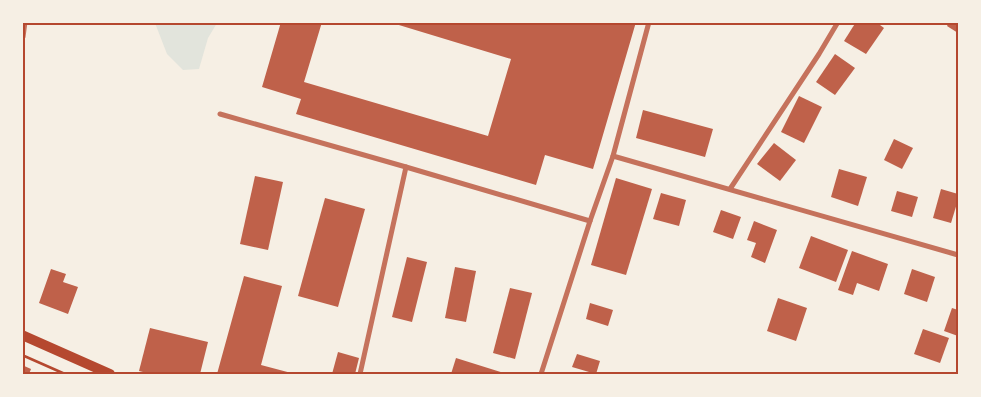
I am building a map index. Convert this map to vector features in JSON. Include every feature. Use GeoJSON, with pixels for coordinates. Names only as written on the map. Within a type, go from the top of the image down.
{"type":"FeatureCollection","features":[{"type":"Feature","properties":{"kind":"main road"},"geometry":{"type":"LineString","coordinates":[[22,335],[110,374]]}},
{"type":"Feature","properties":{"kind":"street"},"geometry":{"type":"LineString","coordinates":[[541,374],[612,156],[648,22]]}},
{"type":"Feature","properties":{"kind":"street"},"geometry":{"type":"LineString","coordinates":[[730,189],[838,22]]}},
{"type":"Feature","properties":{"kind":"street"},"geometry":{"type":"LineString","coordinates":[[220,114],[590,221]]}},
{"type":"Feature","properties":{"kind":"street"},"geometry":{"type":"LineString","coordinates":[[612,156],[958,255]]}},
{"type":"Feature","properties":{"kind":"street"},"geometry":{"type":"LineString","coordinates":[[360,374],[406,167]]}},
{"type":"Feature","properties":{"kind":"lane"},"geometry":{"type":"LineString","coordinates":[[22,39],[26,22]]}},
{"type":"Feature","properties":{"kind":"path"},"geometry":{"type":"LineString","coordinates":[[22,356],[65,374]]}},
{"type":"Feature","properties":{"kind":"shaded area"},"geometry":{"type":"Polygon","coordinates":[[[155,23],[217,23],[208,38],[199,69],[183,70],[167,54],[155,23]]]}},
{"type":"Feature","properties":{"kind":"building"},"geometry":{"type":"Polygon","coordinates":[[[281,22],[322,22],[304,82],[488,136],[511,59],[389,22],[636,22],[593,169],[545,155],[536,185],[296,114],[301,99],[262,87],[281,22]]]}},
{"type":"Feature","properties":{"kind":"building"},"geometry":{"type":"Polygon","coordinates":[[[856,22],[876,22],[884,28],[866,54],[844,41],[856,22]]]}},
{"type":"Feature","properties":{"kind":"building"},"geometry":{"type":"Polygon","coordinates":[[[949,22],[958,22],[958,33],[947,26],[949,22]]]}},
{"type":"Feature","properties":{"kind":"building"},"geometry":{"type":"Polygon","coordinates":[[[835,54],[855,68],[835,95],[816,82],[835,54]]]}},
{"type":"Feature","properties":{"kind":"building"},"geometry":{"type":"Polygon","coordinates":[[[799,96],[822,107],[804,143],[781,132],[799,96]]]}},
{"type":"Feature","properties":{"kind":"building"},"geometry":{"type":"Polygon","coordinates":[[[643,110],[713,129],[705,157],[636,138],[643,110]]]}},
{"type":"Feature","properties":{"kind":"building"},"geometry":{"type":"Polygon","coordinates":[[[894,139],[913,148],[902,169],[884,160],[894,139]]]}},
{"type":"Feature","properties":{"kind":"building"},"geometry":{"type":"Polygon","coordinates":[[[774,143],[796,160],[780,181],[757,164],[774,143]]]}},
{"type":"Feature","properties":{"kind":"building"},"geometry":{"type":"Polygon","coordinates":[[[839,169],[867,177],[858,206],[831,197],[839,169]]]}},
{"type":"Feature","properties":{"kind":"building"},"geometry":{"type":"Polygon","coordinates":[[[255,176],[283,182],[268,250],[240,244],[255,176]]]}},
{"type":"Feature","properties":{"kind":"building"},"geometry":{"type":"Polygon","coordinates":[[[616,178],[652,189],[626,275],[591,265],[616,178]]]}},
{"type":"Feature","properties":{"kind":"building"},"geometry":{"type":"Polygon","coordinates":[[[941,189],[958,194],[951,223],[933,218],[941,189]]]}},
{"type":"Feature","properties":{"kind":"building"},"geometry":{"type":"Polygon","coordinates":[[[897,191],[918,197],[912,217],[891,211],[897,191]]]}},
{"type":"Feature","properties":{"kind":"building"},"geometry":{"type":"Polygon","coordinates":[[[661,193],[686,200],[679,226],[653,219],[661,193]]]}},
{"type":"Feature","properties":{"kind":"building"},"geometry":{"type":"Polygon","coordinates":[[[325,198],[365,209],[338,307],[298,296],[325,198]]]}},
{"type":"Feature","properties":{"kind":"building"},"geometry":{"type":"Polygon","coordinates":[[[721,210],[741,217],[733,239],[713,232],[721,210]]]}},
{"type":"Feature","properties":{"kind":"building"},"geometry":{"type":"Polygon","coordinates":[[[754,221],[777,230],[765,263],[751,257],[756,243],[747,240],[754,221]]]}},
{"type":"Feature","properties":{"kind":"building"},"geometry":{"type":"Polygon","coordinates":[[[811,236],[848,250],[836,282],[799,268],[811,236]]]}},
{"type":"Feature","properties":{"kind":"building"},"geometry":{"type":"Polygon","coordinates":[[[852,251],[888,264],[879,291],[857,283],[853,295],[838,290],[852,251]]]}},
{"type":"Feature","properties":{"kind":"building"},"geometry":{"type":"Polygon","coordinates":[[[407,257],[427,262],[412,322],[392,317],[407,257]]]}},
{"type":"Feature","properties":{"kind":"building"},"geometry":{"type":"Polygon","coordinates":[[[455,267],[476,271],[466,322],[445,318],[455,267]]]}},
{"type":"Feature","properties":{"kind":"building"},"geometry":{"type":"Polygon","coordinates":[[[51,269],[66,274],[63,282],[78,287],[68,314],[39,303],[51,269]]]}},
{"type":"Feature","properties":{"kind":"building"},"geometry":{"type":"Polygon","coordinates":[[[912,269],[935,277],[927,302],[904,294],[912,269]]]}},
{"type":"Feature","properties":{"kind":"building"},"geometry":{"type":"Polygon","coordinates":[[[244,276],[282,286],[261,365],[295,374],[217,374],[244,276]]]}},
{"type":"Feature","properties":{"kind":"building"},"geometry":{"type":"Polygon","coordinates":[[[510,288],[532,293],[515,359],[493,353],[510,288]]]}},
{"type":"Feature","properties":{"kind":"building"},"geometry":{"type":"Polygon","coordinates":[[[778,298],[807,308],[796,341],[767,331],[778,298]]]}},
{"type":"Feature","properties":{"kind":"building"},"geometry":{"type":"Polygon","coordinates":[[[590,303],[613,310],[608,326],[586,319],[590,303]]]}},
{"type":"Feature","properties":{"kind":"building"},"geometry":{"type":"Polygon","coordinates":[[[952,308],[958,310],[958,336],[944,331],[952,308]]]}},
{"type":"Feature","properties":{"kind":"building"},"geometry":{"type":"Polygon","coordinates":[[[150,328],[208,342],[200,374],[151,374],[139,371],[150,328]]]}},
{"type":"Feature","properties":{"kind":"building"},"geometry":{"type":"Polygon","coordinates":[[[923,329],[949,338],[940,363],[914,354],[923,329]]]}},
{"type":"Feature","properties":{"kind":"building"},"geometry":{"type":"Polygon","coordinates":[[[338,352],[359,358],[355,374],[332,374],[338,352]]]}},
{"type":"Feature","properties":{"kind":"building"},"geometry":{"type":"Polygon","coordinates":[[[577,354],[600,361],[596,374],[572,367],[577,354]]]}},
{"type":"Feature","properties":{"kind":"building"},"geometry":{"type":"Polygon","coordinates":[[[456,358],[507,374],[451,374],[456,358]]]}},
{"type":"Feature","properties":{"kind":"building"},"geometry":{"type":"Polygon","coordinates":[[[22,365],[31,369],[29,374],[22,374],[22,365]]]}}]}
